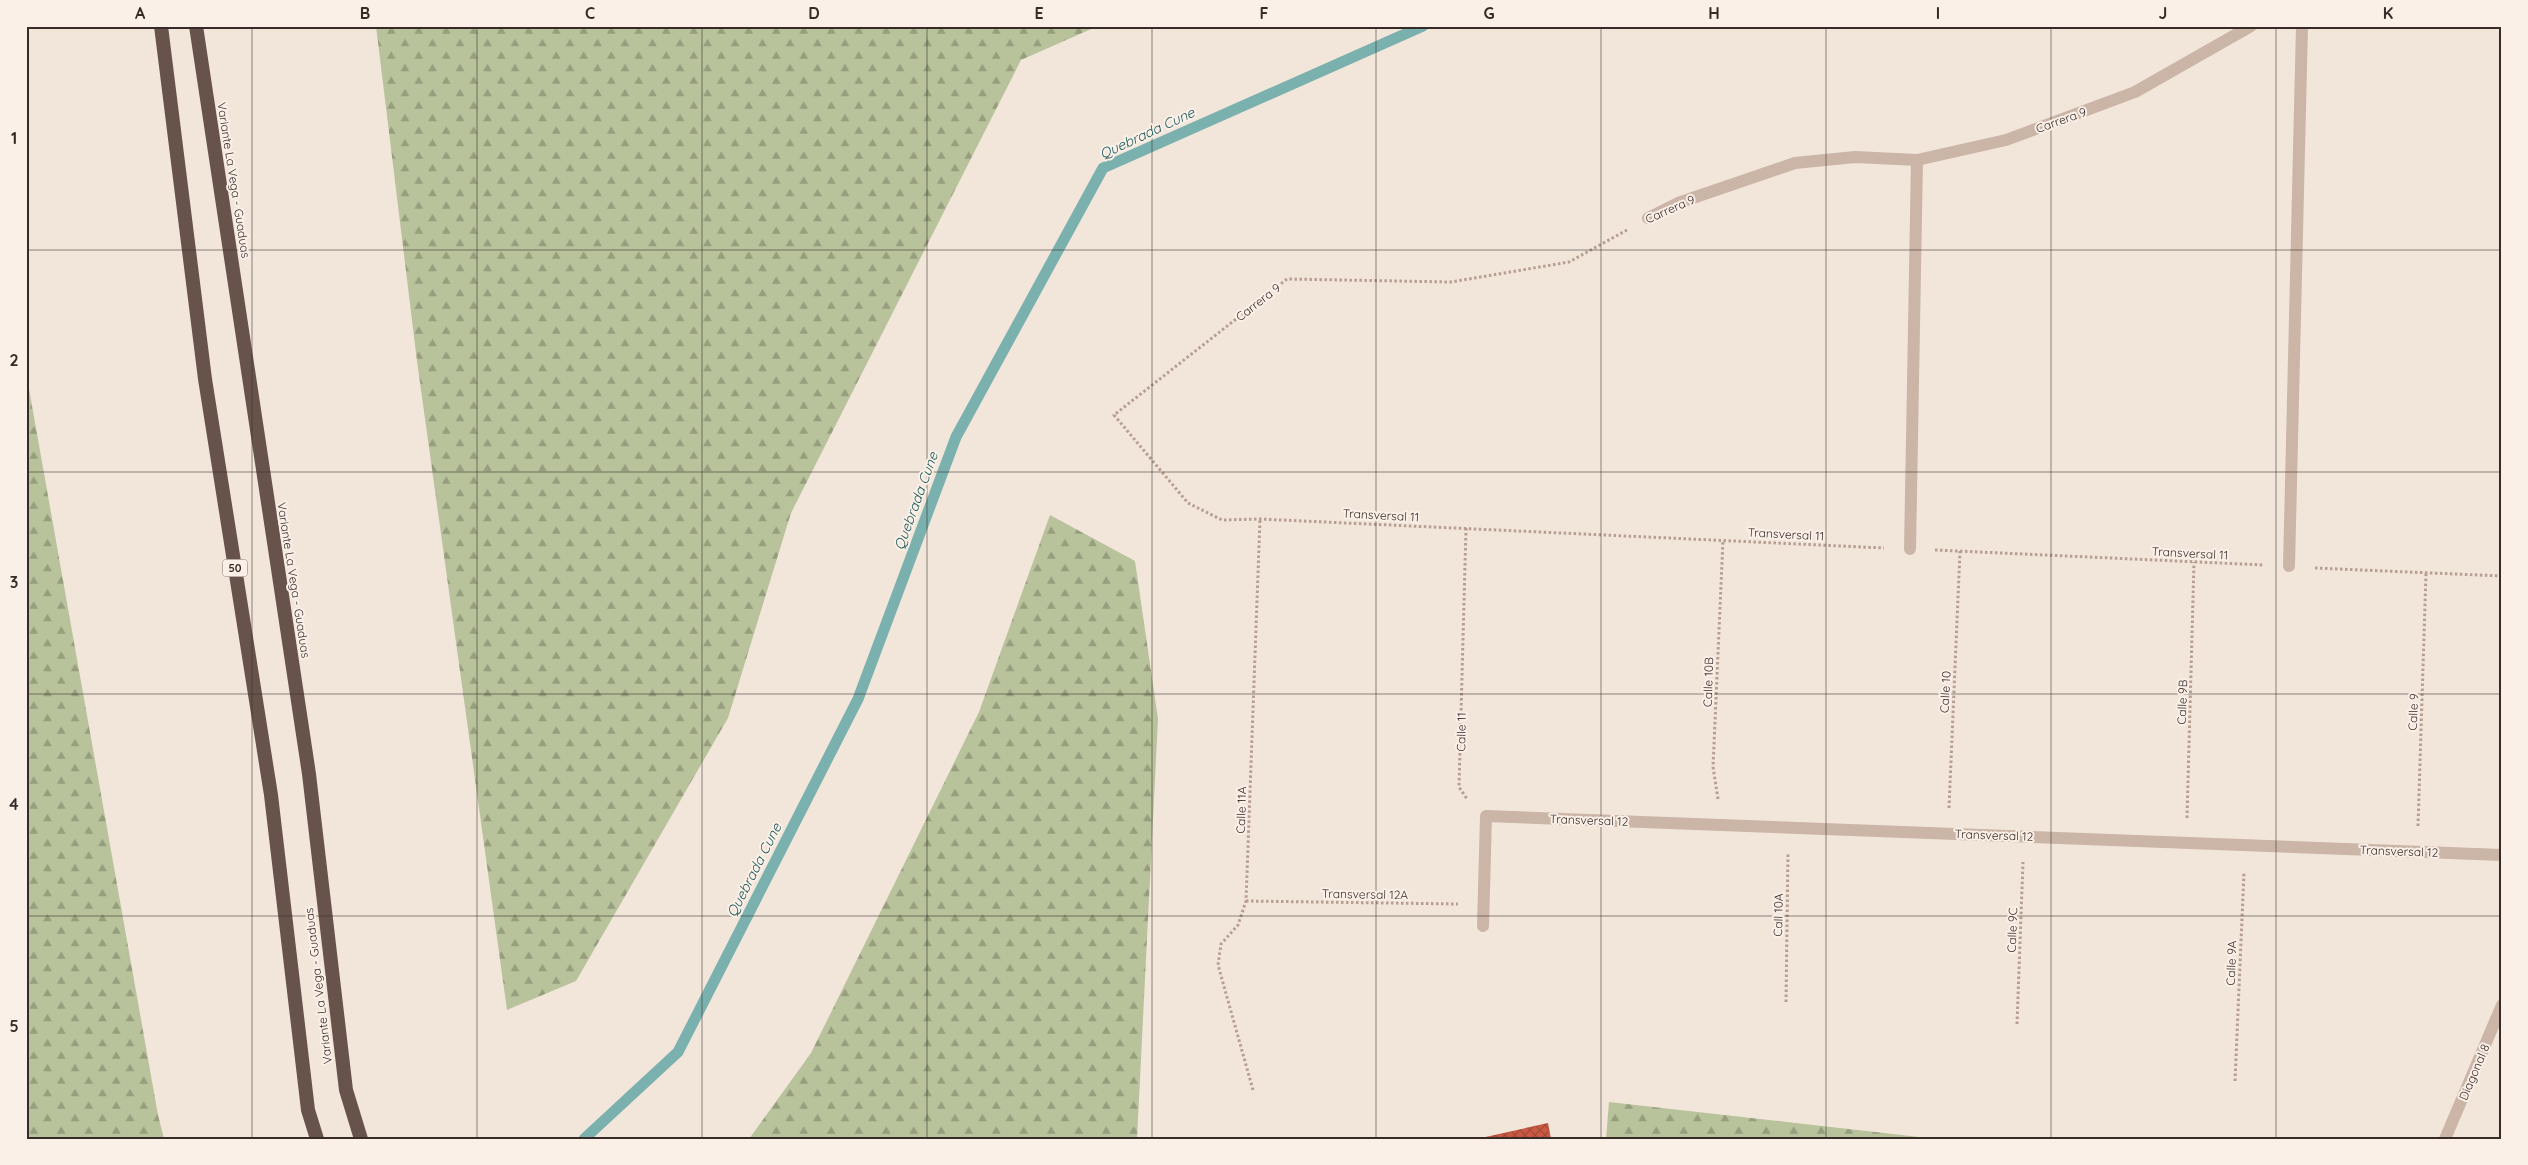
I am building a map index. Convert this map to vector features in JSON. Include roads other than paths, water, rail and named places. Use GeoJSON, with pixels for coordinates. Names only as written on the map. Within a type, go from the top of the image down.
{"type":"FeatureCollection","features":[{"type":"Feature","properties":{"kind":"highway","name":"Variante La Vega - Guaduas"},"geometry":{"type":"LineString","coordinates":[[161,26],[204,379],[271,795],[308,1110],[316,1139]]}},
{"type":"Feature","properties":{"kind":"highway","name":"Variante La Vega - Guaduas"},"geometry":{"type":"LineString","coordinates":[[196,26],[309,774],[346,1090],[361,1139]]}},
{"type":"Feature","properties":{"kind":"street","name":"Carrera 9"},"geometry":{"type":"LineString","coordinates":[[1648,218],[1678,204],[1795,163],[1855,157],[1917,160],[2006,140],[2135,92],[2251,26]]}},
{"type":"Feature","properties":{"kind":"street"},"geometry":{"type":"LineString","coordinates":[[2289,566],[2302,26]]}},
{"type":"Feature","properties":{"kind":"street"},"geometry":{"type":"LineString","coordinates":[[1910,549],[1917,160]]}},
{"type":"Feature","properties":{"kind":"street","name":"Transversal 12"},"geometry":{"type":"LineString","coordinates":[[1483,926],[1486,816],[2502,855]]}},
{"type":"Feature","properties":{"kind":"street","name":"Diagonal 8"},"geometry":{"type":"LineString","coordinates":[[2445,1139],[2502,1005]]}},
{"type":"Feature","properties":{"kind":"waterway","name":"Quebrada Cune"},"geometry":{"type":"LineString","coordinates":[[584,1139],[678,1052],[858,699],[956,437],[1103,168],[1423,26]]}}]}
